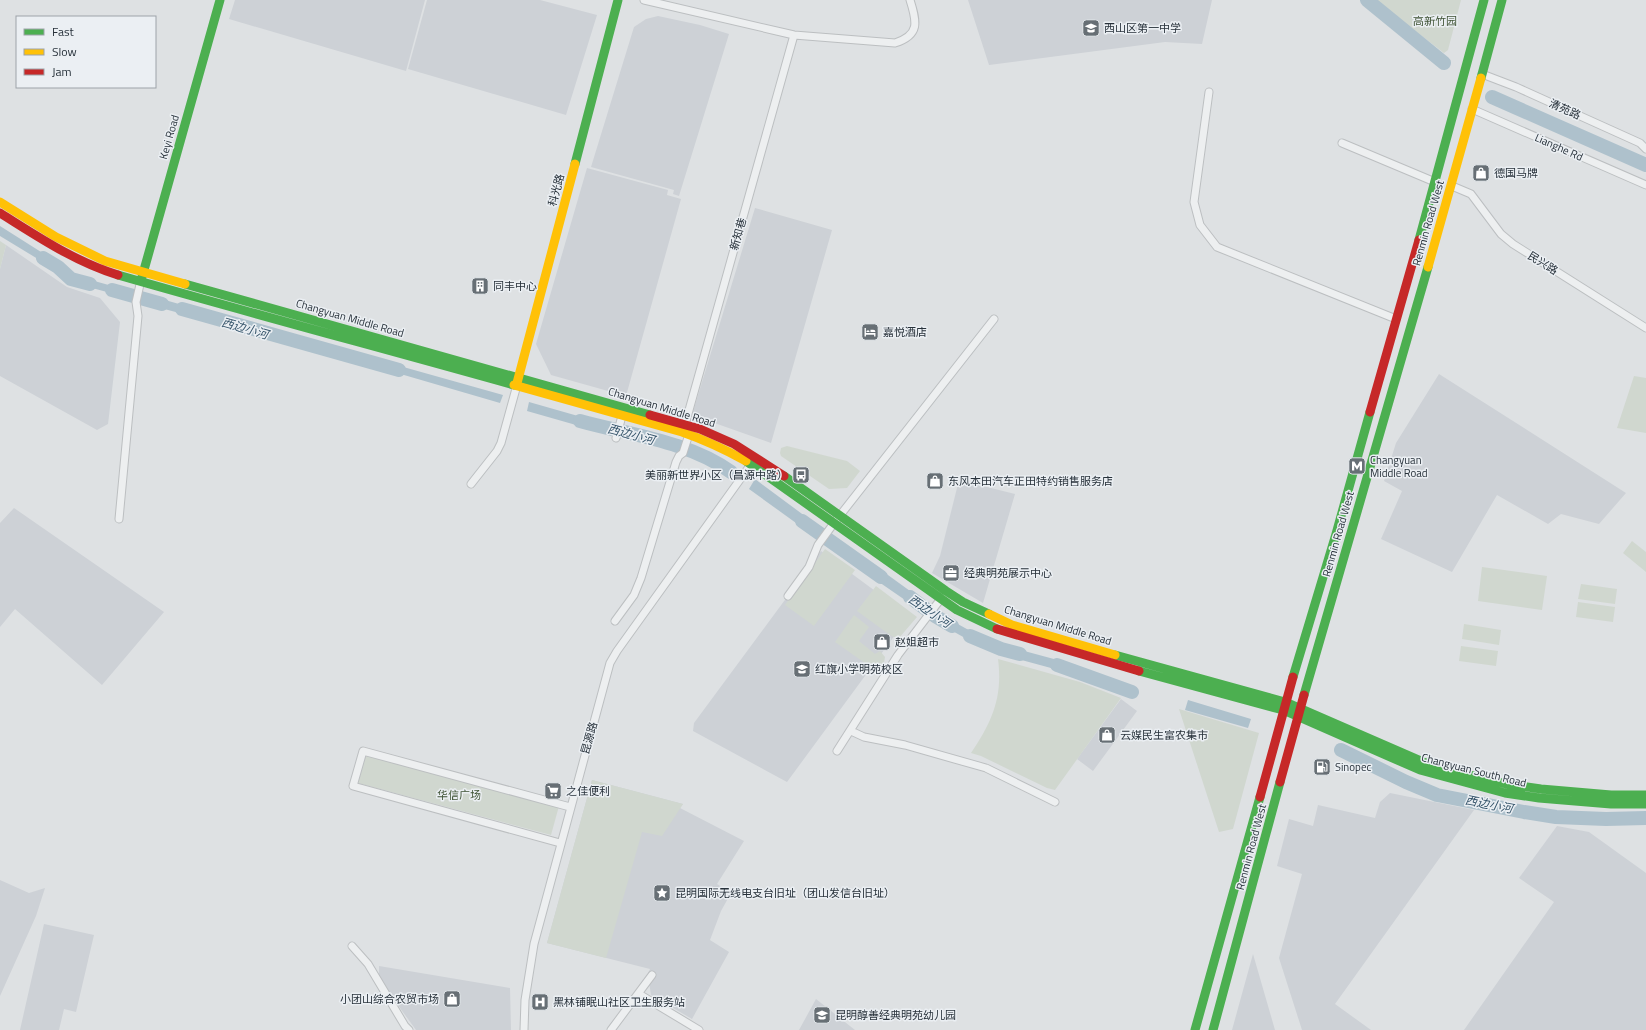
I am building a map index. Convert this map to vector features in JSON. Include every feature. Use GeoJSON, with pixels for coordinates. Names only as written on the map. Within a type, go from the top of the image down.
{"type":"FeatureCollection","features":[{"type":"Feature","properties":{"kind":"main road","name":"Keyi Road"},"geometry":{"type":"LineString","coordinates":[[142,276],[220,0]]}},
{"type":"Feature","properties":{"kind":"main road","name":"科光路"},"geometry":{"type":"LineString","coordinates":[[518,381],[618,0]]}},
{"type":"Feature","properties":{"kind":"main road","name":"Renmin Road West"},"geometry":{"type":"LineString","coordinates":[[1195,1030],[1235,890],[1284,706],[1336,534],[1435,182],[1484,0]]}},
{"type":"Feature","properties":{"kind":"main road","name":"Renmin Road West"},"geometry":{"type":"LineString","coordinates":[[1213,1030],[1299,712],[1452,186],[1502,0]]}},
{"type":"Feature","properties":{"kind":"main road","name":"Changyuan Middle Road"},"geometry":{"type":"LineString","coordinates":[[0,202],[74,248],[142,276],[518,381],[687,429],[734,444],[751,463],[835,522],[939,601],[978,621],[1004,632],[1165,679],[1284,706]]}},
{"type":"Feature","properties":{"kind":"main road","name":"Changyuan Middle Road"},"geometry":{"type":"LineString","coordinates":[[0,213],[71,256],[102,270],[142,276]]}},
{"type":"Feature","properties":{"kind":"main road","name":"Changyuan Middle Road"},"geometry":{"type":"LineString","coordinates":[[518,381],[622,418],[687,429]]}},
{"type":"Feature","properties":{"kind":"main road","name":"Changyuan Middle Road"},"geometry":{"type":"LineString","coordinates":[[835,522],[963,602],[1012,625],[1150,665],[1233,687],[1284,706]]}},
{"type":"Feature","properties":{"kind":"main road","name":"Changyuan South Road"},"geometry":{"type":"LineString","coordinates":[[1284,706],[1423,762],[1506,784],[1563,792],[1611,795],[1646,795]]}},
{"type":"Feature","properties":{"kind":"main road","name":"Changyuan South Road"},"geometry":{"type":"LineString","coordinates":[[1299,712],[1420,770],[1497,791],[1562,801],[1646,804]]}},
{"type":"Feature","properties":{"kind":"street"},"geometry":{"type":"LineString","coordinates":[[644,0],[794,35],[895,43],[905,40],[914,31],[916,18],[910,0]]}},
{"type":"Feature","properties":{"kind":"street","name":"新知巷"},"geometry":{"type":"LineString","coordinates":[[615,621],[637,588],[676,462],[679,456],[683,453],[687,429],[794,35]]}},
{"type":"Feature","properties":{"kind":"street","name":"清苑路"},"geometry":{"type":"LineString","coordinates":[[1482,74],[1516,87],[1640,143],[1646,149]]}},
{"type":"Feature","properties":{"kind":"street"},"geometry":{"type":"LineString","coordinates":[[1209,92],[1194,202],[1200,225],[1217,247],[1396,320]]}},
{"type":"Feature","properties":{"kind":"street","name":"Lianghe Rd"},"geometry":{"type":"LineString","coordinates":[[1472,109],[1646,185]]}},
{"type":"Feature","properties":{"kind":"street"},"geometry":{"type":"LineString","coordinates":[[1342,143],[1435,182]]}},
{"type":"Feature","properties":{"kind":"street","name":"民兴路"},"geometry":{"type":"LineString","coordinates":[[1452,186],[1471,194],[1501,234],[1513,244],[1646,328]]}},
{"type":"Feature","properties":{"kind":"street"},"geometry":{"type":"LineString","coordinates":[[119,519],[138,316],[136,302],[142,276]]}},
{"type":"Feature","properties":{"kind":"street"},"geometry":{"type":"LineString","coordinates":[[788,596],[809,567],[818,544],[994,319]]}},
{"type":"Feature","properties":{"kind":"street"},"geometry":{"type":"LineString","coordinates":[[471,484],[497,451],[504,435],[518,381]]}},
{"type":"Feature","properties":{"kind":"street"},"geometry":{"type":"LineString","coordinates":[[616,438],[622,418]]}},
{"type":"Feature","properties":{"kind":"street","name":"昆源路"},"geometry":{"type":"LineString","coordinates":[[524,1030],[525,1000],[534,944],[560,843],[610,663],[751,463]]}},
{"type":"Feature","properties":{"kind":"street"},"geometry":{"type":"LineString","coordinates":[[837,751],[898,655],[946,591]]}},
{"type":"Feature","properties":{"kind":"street"},"geometry":{"type":"LineString","coordinates":[[851,731],[864,737],[905,745],[986,768],[1055,802]]}},
{"type":"Feature","properties":{"kind":"street"},"geometry":{"type":"LineString","coordinates":[[560,843],[353,786],[363,751],[570,807]]}},
{"type":"Feature","properties":{"kind":"street"},"geometry":{"type":"LineString","coordinates":[[352,946],[368,964],[405,1026],[409,1030]]}},
{"type":"Feature","properties":{"kind":"street"},"geometry":{"type":"LineString","coordinates":[[611,1030],[652,975]]}},
{"type":"Feature","properties":{"kind":"street"},"geometry":{"type":"LineString","coordinates":[[639,994],[699,1030]]}},
{"type":"Feature","properties":{"kind":"shaded area"},"geometry":{"type":"Polygon","coordinates":[[[235,0],[425,0],[406,71],[229,19],[235,0]]]}},
{"type":"Feature","properties":{"kind":"shaded area"},"geometry":{"type":"Polygon","coordinates":[[[427,0],[540,0],[597,15],[566,115],[408,69],[427,0]]]}},
{"type":"Feature","properties":{"kind":"shaded area","name":"西山区第一中学"},"geometry":{"type":"Polygon","coordinates":[[[968,0],[1212,0],[1202,44],[1165,42],[989,65],[968,0]]]}},
{"type":"Feature","properties":{"kind":"shaded area"},"geometry":{"type":"Polygon","coordinates":[[[658,16],[700,25],[729,34],[679,196],[673,194],[674,190],[591,167],[634,27],[646,19],[658,16]]]}},
{"type":"Feature","properties":{"kind":"shaded area"},"geometry":{"type":"Polygon","coordinates":[[[587,168],[668,190],[667,195],[681,199],[626,396],[551,375],[536,344],[587,168]]]}},
{"type":"Feature","properties":{"kind":"shaded area"},"geometry":{"type":"Polygon","coordinates":[[[755,208],[832,230],[771,443],[692,415],[755,208]]]}},
{"type":"Feature","properties":{"kind":"shaded area"},"geometry":{"type":"Polygon","coordinates":[[[6,245],[67,287],[100,298],[120,322],[108,424],[97,430],[0,376],[0,269],[6,245]]]}},
{"type":"Feature","properties":{"kind":"shaded area"},"geometry":{"type":"Polygon","coordinates":[[[1439,374],[1626,493],[1599,524],[1561,514],[1548,524],[1497,495],[1452,572],[1381,539],[1402,491],[1384,481],[1396,443],[1439,374]]]}},
{"type":"Feature","properties":{"kind":"shaded area"},"geometry":{"type":"Polygon","coordinates":[[[959,480],[1015,494],[983,603],[932,573],[940,556],[959,480]]]}},
{"type":"Feature","properties":{"kind":"shaded area"},"geometry":{"type":"Polygon","coordinates":[[[14,508],[164,612],[102,685],[15,609],[0,627],[0,523],[14,508]]]}},
{"type":"Feature","properties":{"kind":"shaded area","name":"红旗小学明苑校区"},"geometry":{"type":"Polygon","coordinates":[[[821,551],[909,616],[787,782],[693,731],[694,723],[821,551]]]}},
{"type":"Feature","properties":{"kind":"shaded area","name":"云媒民生富农集市"},"geometry":{"type":"Polygon","coordinates":[[[1121,699],[1137,711],[1093,771],[1077,759],[1121,699]]]}},
{"type":"Feature","properties":{"kind":"shaded area"},"geometry":{"type":"Polygon","coordinates":[[[592,780],[683,804],[680,808],[744,841],[717,884],[731,893],[721,911],[710,940],[729,952],[692,1019],[651,995],[649,982],[653,976],[648,973],[650,969],[547,943],[592,780]]]}},
{"type":"Feature","properties":{"kind":"shaded area"},"geometry":{"type":"Polygon","coordinates":[[[1390,793],[1474,810],[1335,1004],[1371,1030],[1302,1030],[1279,958],[1302,874],[1277,866],[1289,819],[1313,826],[1318,805],[1375,818],[1380,802],[1390,793]]]}},
{"type":"Feature","properties":{"kind":"shaded area"},"geometry":{"type":"Polygon","coordinates":[[[1557,826],[1589,832],[1646,873],[1646,1030],[1464,1030],[1554,902],[1519,878],[1557,826]]]}},
{"type":"Feature","properties":{"kind":"shaded area"},"geometry":{"type":"Polygon","coordinates":[[[0,880],[29,893],[45,888],[36,916],[0,996],[0,880]]]}},
{"type":"Feature","properties":{"kind":"shaded area"},"geometry":{"type":"Polygon","coordinates":[[[44,924],[94,935],[76,1012],[64,1009],[59,1030],[20,1030],[44,924]]]}},
{"type":"Feature","properties":{"kind":"shaded area"},"geometry":{"type":"Polygon","coordinates":[[[1253,954],[1275,1030],[1232,1030],[1253,954]]]}},
{"type":"Feature","properties":{"kind":"shaded area","name":"小团山综合农贸市场"},"geometry":{"type":"Polygon","coordinates":[[[379,966],[510,988],[511,1030],[416,1030],[379,979],[379,966]]]}},
{"type":"Feature","properties":{"kind":"shaded area","name":"昆明醇善经典明苑幼儿园"},"geometry":{"type":"Polygon","coordinates":[[[816,999],[855,1030],[799,1030],[816,999]]]}},
{"type":"Feature","properties":{"kind":"green space","name":"高新竹园"},"geometry":{"type":"Polygon","coordinates":[[[1375,0],[1461,0],[1448,50],[1444,53],[1375,0]]]}},
{"type":"Feature","properties":{"kind":"green space"},"geometry":{"type":"Polygon","coordinates":[[[0,241],[6,245],[0,269],[0,241]]]}},
{"type":"Feature","properties":{"kind":"green space"},"geometry":{"type":"Polygon","coordinates":[[[1634,376],[1646,378],[1646,433],[1617,428],[1634,376]]]}},
{"type":"Feature","properties":{"kind":"green space"},"geometry":{"type":"Polygon","coordinates":[[[787,446],[847,461],[860,471],[847,488],[829,489],[781,456],[781,448],[787,446]]]}},
{"type":"Feature","properties":{"kind":"green space"},"geometry":{"type":"Polygon","coordinates":[[[1632,541],[1646,552],[1646,572],[1623,553],[1632,541]]]}},
{"type":"Feature","properties":{"kind":"green space"},"geometry":{"type":"Polygon","coordinates":[[[825,549],[855,570],[814,626],[785,605],[825,549]]]}},
{"type":"Feature","properties":{"kind":"green space"},"geometry":{"type":"Polygon","coordinates":[[[1482,567],[1547,576],[1542,610],[1478,601],[1482,567]]]}},
{"type":"Feature","properties":{"kind":"green space"},"geometry":{"type":"Polygon","coordinates":[[[1581,584],[1617,589],[1615,604],[1578,599],[1581,584]]]}},
{"type":"Feature","properties":{"kind":"green space"},"geometry":{"type":"Polygon","coordinates":[[[876,586],[917,617],[899,638],[890,635],[857,611],[876,586]]]}},
{"type":"Feature","properties":{"kind":"green space"},"geometry":{"type":"Polygon","coordinates":[[[1578,602],[1615,607],[1613,622],[1576,617],[1578,602]]]}},
{"type":"Feature","properties":{"kind":"green space"},"geometry":{"type":"Polygon","coordinates":[[[854,615],[869,627],[859,641],[875,654],[880,651],[885,657],[884,663],[879,666],[872,668],[835,642],[854,615]]]}},
{"type":"Feature","properties":{"kind":"green space"},"geometry":{"type":"Polygon","coordinates":[[[1464,624],[1501,630],[1499,645],[1462,639],[1464,624]]]}},
{"type":"Feature","properties":{"kind":"green space"},"geometry":{"type":"Polygon","coordinates":[[[1461,646],[1498,651],[1496,666],[1459,661],[1461,646]]]}},
{"type":"Feature","properties":{"kind":"green space"},"geometry":{"type":"Polygon","coordinates":[[[998,659],[1080,682],[1121,698],[1055,790],[1047,788],[981,756],[971,753],[985,731],[994,709],[999,685],[998,659]]]}},
{"type":"Feature","properties":{"kind":"green space"},"geometry":{"type":"Polygon","coordinates":[[[1179,709],[1259,733],[1233,829],[1219,832],[1179,709]]]}},
{"type":"Feature","properties":{"kind":"green space","name":"华信广场"},"geometry":{"type":"Polygon","coordinates":[[[366,754],[559,806],[551,835],[358,783],[366,754]]]}},
{"type":"Feature","properties":{"kind":"green space"},"geometry":{"type":"Polygon","coordinates":[[[592,780],[683,804],[662,836],[642,832],[606,958],[547,943],[592,780]]]}},
{"type":"Feature","properties":{"kind":"water"},"geometry":{"type":"Polygon","coordinates":[[[0,226],[60,264],[56,270],[0,236],[0,226]]]}},
{"type":"Feature","properties":{"kind":"water"},"geometry":{"type":"Polygon","coordinates":[[[73,275],[130,291],[129,298],[70,282],[73,275]]]}},
{"type":"Feature","properties":{"kind":"water"},"geometry":{"type":"Polygon","coordinates":[[[144,294],[200,310],[198,318],[142,303],[144,294]]]}},
{"type":"Feature","properties":{"kind":"water"},"geometry":{"type":"Polygon","coordinates":[[[208,312],[260,327],[258,335],[206,321],[208,312]]]}},
{"type":"Feature","properties":{"kind":"water"},"geometry":{"type":"Polygon","coordinates":[[[269,329],[312,341],[310,349],[266,337],[269,329]]]}},
{"type":"Feature","properties":{"kind":"water"},"geometry":{"type":"Polygon","coordinates":[[[321,345],[369,356],[367,363],[319,352],[321,345]]]}},
{"type":"Feature","properties":{"kind":"water"},"geometry":{"type":"Polygon","coordinates":[[[382,361],[503,395],[500,403],[380,368],[382,361]]]}},
{"type":"Feature","properties":{"kind":"water"},"geometry":{"type":"Polygon","coordinates":[[[529,402],[599,422],[597,431],[527,411],[529,402]]]}},
{"type":"Feature","properties":{"kind":"water"},"geometry":{"type":"Polygon","coordinates":[[[629,429],[681,443],[677,450],[627,437],[629,429]]]}},
{"type":"Feature","properties":{"kind":"water"},"geometry":{"type":"Polygon","coordinates":[[[691,446],[734,467],[729,474],[688,455],[691,446]]]}},
{"type":"Feature","properties":{"kind":"water"},"geometry":{"type":"Polygon","coordinates":[[[755,479],[821,528],[814,536],[749,489],[755,479]]]}},
{"type":"Feature","properties":{"kind":"water"},"geometry":{"type":"Polygon","coordinates":[[[831,534],[861,557],[856,566],[824,544],[831,534]]]}},
{"type":"Feature","properties":{"kind":"water"},"geometry":{"type":"Polygon","coordinates":[[[870,562],[928,604],[921,611],[863,571],[870,562]]]}},
{"type":"Feature","properties":{"kind":"water"},"geometry":{"type":"Polygon","coordinates":[[[938,613],[974,633],[989,639],[987,648],[965,638],[933,620],[938,613]]]}},
{"type":"Feature","properties":{"kind":"water"},"geometry":{"type":"Polygon","coordinates":[[[1002,645],[1076,665],[1073,674],[1000,654],[1002,645]]]}},
{"type":"Feature","properties":{"kind":"water"},"geometry":{"type":"Polygon","coordinates":[[[1089,670],[1133,687],[1131,697],[1086,680],[1089,670]]]}},
{"type":"Feature","properties":{"kind":"water"},"geometry":{"type":"Polygon","coordinates":[[[1188,700],[1251,719],[1248,728],[1185,710],[1188,700]]]}},
{"type":"Feature","properties":{"kind":"waterway"},"geometry":{"type":"LineString","coordinates":[[1367,0],[1444,63]]}},
{"type":"Feature","properties":{"kind":"waterway"},"geometry":{"type":"LineString","coordinates":[[1492,97],[1646,165]]}},
{"type":"Feature","properties":{"kind":"waterway","name":"西边小河"},"geometry":{"type":"LineString","coordinates":[[43,258],[58,267],[71,279],[90,284]]}},
{"type":"Feature","properties":{"kind":"waterway","name":"西边小河"},"geometry":{"type":"LineString","coordinates":[[112,290],[162,304]]}},
{"type":"Feature","properties":{"kind":"waterway","name":"西边小河"},"geometry":{"type":"LineString","coordinates":[[182,309],[399,370]]}},
{"type":"Feature","properties":{"kind":"waterway","name":"西边小河"},"geometry":{"type":"LineString","coordinates":[[580,421],[678,446],[714,461],[731,472]]}},
{"type":"Feature","properties":{"kind":"waterway","name":"西边小河"},"geometry":{"type":"LineString","coordinates":[[802,521],[881,577]]}},
{"type":"Feature","properties":{"kind":"waterway","name":"西边小河"},"geometry":{"type":"LineString","coordinates":[[910,597],[935,616],[952,626]]}},
{"type":"Feature","properties":{"kind":"waterway","name":"西边小河"},"geometry":{"type":"LineString","coordinates":[[970,636],[1001,649],[1020,654]]}},
{"type":"Feature","properties":{"kind":"waterway","name":"西边小河"},"geometry":{"type":"LineString","coordinates":[[1057,665],[1132,692]]}},
{"type":"Feature","properties":{"kind":"waterway","name":"西边小河"},"geometry":{"type":"LineString","coordinates":[[1341,750],[1406,782],[1437,795],[1556,817],[1606,819],[1646,818]]}},
{"type":"Feature","properties":{"kind":"traffic: fast"},"geometry":{"type":"LineString","coordinates":[[142,277],[220,0]]}},
{"type":"Feature","properties":{"kind":"traffic: fast"},"geometry":{"type":"LineString","coordinates":[[575,164],[618,0]]}},
{"type":"Feature","properties":{"kind":"traffic: fast"},"geometry":{"type":"LineString","coordinates":[[1419,240],[1484,0]]}},
{"type":"Feature","properties":{"kind":"traffic: fast"},"geometry":{"type":"LineString","coordinates":[[1481,78],[1502,0]]}},
{"type":"Feature","properties":{"kind":"traffic: fast"},"geometry":{"type":"LineString","coordinates":[[1304,695],[1428,267]]}},
{"type":"Feature","properties":{"kind":"traffic: fast"},"geometry":{"type":"LineString","coordinates":[[118,275],[514,385]]}},
{"type":"Feature","properties":{"kind":"traffic: fast"},"geometry":{"type":"LineString","coordinates":[[185,284],[650,415]]}},
{"type":"Feature","properties":{"kind":"traffic: fast"},"geometry":{"type":"LineString","coordinates":[[1293,677],[1336,534],[1370,412]]}},
{"type":"Feature","properties":{"kind":"traffic: fast"},"geometry":{"type":"LineString","coordinates":[[746,461],[957,610],[997,629]]}},
{"type":"Feature","properties":{"kind":"traffic: fast"},"geometry":{"type":"LineString","coordinates":[[784,476],[946,591],[963,602],[989,614]]}},
{"type":"Feature","properties":{"kind":"traffic: fast"},"geometry":{"type":"LineString","coordinates":[[1115,655],[1285,702],[1423,762],[1462,773],[1506,784],[1541,789],[1611,795],[1646,795]]}},
{"type":"Feature","properties":{"kind":"traffic: fast"},"geometry":{"type":"LineString","coordinates":[[1139,671],[1283,710],[1420,770],[1505,793],[1539,798],[1611,804],[1646,804]]}},
{"type":"Feature","properties":{"kind":"traffic: fast"},"geometry":{"type":"LineString","coordinates":[[1213,1030],[1280,782]]}},
{"type":"Feature","properties":{"kind":"traffic: fast"},"geometry":{"type":"LineString","coordinates":[[1195,1030],[1260,797]]}},
{"type":"Feature","properties":{"kind":"traffic: slow"},"geometry":{"type":"LineString","coordinates":[[1428,267],[1481,78]]}},
{"type":"Feature","properties":{"kind":"traffic: slow"},"geometry":{"type":"LineString","coordinates":[[517,383],[575,164]]}},
{"type":"Feature","properties":{"kind":"traffic: slow"},"geometry":{"type":"LineString","coordinates":[[0,202],[56,237],[105,261],[185,284]]}},
{"type":"Feature","properties":{"kind":"traffic: slow"},"geometry":{"type":"LineString","coordinates":[[514,385],[682,432],[715,445],[746,461]]}},
{"type":"Feature","properties":{"kind":"traffic: slow"},"geometry":{"type":"LineString","coordinates":[[989,614],[1012,625],[1115,655]]}},
{"type":"Feature","properties":{"kind":"traffic: jam"},"geometry":{"type":"LineString","coordinates":[[0,213],[72,256],[102,270],[118,275]]}},
{"type":"Feature","properties":{"kind":"traffic: jam"},"geometry":{"type":"LineString","coordinates":[[1370,412],[1419,240]]}},
{"type":"Feature","properties":{"kind":"traffic: jam"},"geometry":{"type":"LineString","coordinates":[[650,415],[700,429],[734,444],[784,476]]}},
{"type":"Feature","properties":{"kind":"traffic: jam"},"geometry":{"type":"LineString","coordinates":[[997,629],[1139,671]]}},
{"type":"Feature","properties":{"kind":"traffic: jam"},"geometry":{"type":"LineString","coordinates":[[1260,797],[1293,677]]}},
{"type":"Feature","properties":{"kind":"traffic: jam"},"geometry":{"type":"LineString","coordinates":[[1280,782],[1304,695]]}},
{"type":"Feature","properties":{"kind":"place","name":"西山区第一中学"},"geometry":{"type":"Point","coordinates":[1091,28]}},
{"type":"Feature","properties":{"kind":"place","name":"德国马牌"},"geometry":{"type":"Point","coordinates":[1481,173]}},
{"type":"Feature","properties":{"kind":"place","name":"同丰中心"},"geometry":{"type":"Point","coordinates":[480,286]}},
{"type":"Feature","properties":{"kind":"place","name":"嘉悦酒店"},"geometry":{"type":"Point","coordinates":[870,332]}},
{"type":"Feature","properties":{"kind":"place","name":"Changyuan Middle Road"},"geometry":{"type":"Point","coordinates":[1357,466]}},
{"type":"Feature","properties":{"kind":"place","name":"美丽新世界小区（昌源中路）"},"geometry":{"type":"Point","coordinates":[801,475]}},
{"type":"Feature","properties":{"kind":"place","name":"东风本田汽车正田特约销售服务店"},"geometry":{"type":"Point","coordinates":[935,481]}},
{"type":"Feature","properties":{"kind":"place","name":"经典明苑展示中心"},"geometry":{"type":"Point","coordinates":[951,573]}},
{"type":"Feature","properties":{"kind":"place","name":"赵姐超市"},"geometry":{"type":"Point","coordinates":[882,642]}},
{"type":"Feature","properties":{"kind":"place","name":"红旗小学明苑校区"},"geometry":{"type":"Point","coordinates":[802,669]}},
{"type":"Feature","properties":{"kind":"place","name":"云媒民生富农集市"},"geometry":{"type":"Point","coordinates":[1107,735]}},
{"type":"Feature","properties":{"kind":"place","name":"Sinopec"},"geometry":{"type":"Point","coordinates":[1322,767]}},
{"type":"Feature","properties":{"kind":"place","name":"之佳便利"},"geometry":{"type":"Point","coordinates":[553,791]}},
{"type":"Feature","properties":{"kind":"place","name":"昆明国际无线电支台旧址（团山发信台旧址）"},"geometry":{"type":"Point","coordinates":[662,893]}},
{"type":"Feature","properties":{"kind":"place","name":"小团山综合农贸市场"},"geometry":{"type":"Point","coordinates":[452,999]}},
{"type":"Feature","properties":{"kind":"place","name":"黑林铺眠山社区卫生服务站"},"geometry":{"type":"Point","coordinates":[540,1002]}},
{"type":"Feature","properties":{"kind":"place","name":"昆明醇善经典明苑幼儿园"},"geometry":{"type":"Point","coordinates":[822,1015]}}]}
